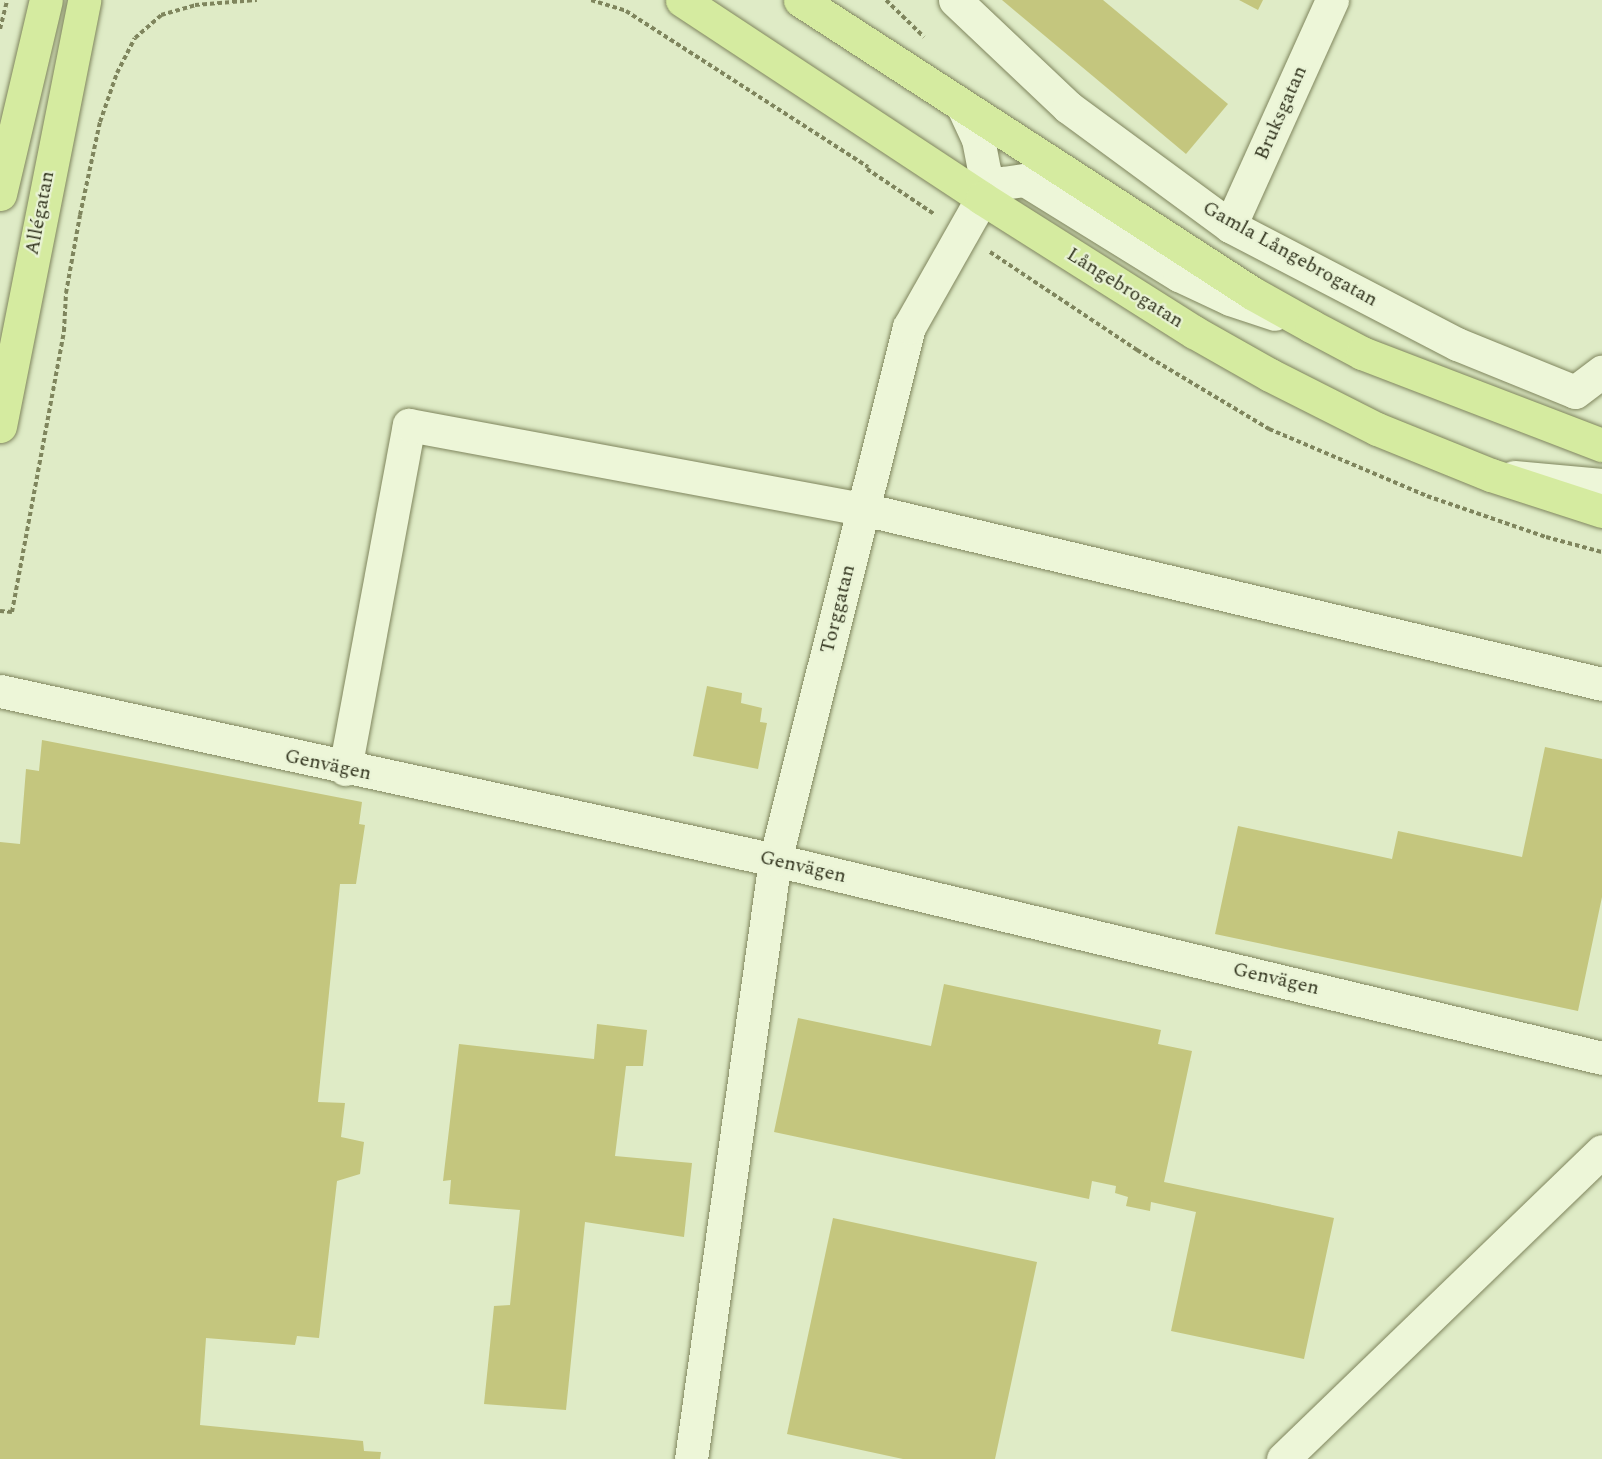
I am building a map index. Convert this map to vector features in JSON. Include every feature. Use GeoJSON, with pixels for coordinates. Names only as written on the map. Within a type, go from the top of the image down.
{"type":"FeatureCollection","features":[{"type":"Feature","properties":{"kind":"main road"},"geometry":{"type":"LineString","coordinates":[[0,194],[46,0]]}},
{"type":"Feature","properties":{"kind":"main road","name":"Allégatan"},"geometry":{"type":"LineString","coordinates":[[0,426],[84,0]]}},
{"type":"Feature","properties":{"kind":"main road","name":"Långebrogatan"},"geometry":{"type":"LineString","coordinates":[[682,0],[982,198],[1194,332],[1270,375],[1377,429],[1491,475],[1602,511]]}},
{"type":"Feature","properties":{"kind":"main road"},"geometry":{"type":"LineString","coordinates":[[800,0],[1252,293],[1311,326],[1362,352],[1602,445]]}},
{"type":"Feature","properties":{"kind":"street","name":"Gamla Långebrogatan"},"geometry":{"type":"LineString","coordinates":[[955,0],[1068,107],[1230,226],[1457,344],[1575,392],[1602,372]]}},
{"type":"Feature","properties":{"kind":"street","name":"Bruksgatan"},"geometry":{"type":"LineString","coordinates":[[1230,226],[1332,0]]}},
{"type":"Feature","properties":{"kind":"street"},"geometry":{"type":"LineString","coordinates":[[963,107],[978,140],[984,170],[982,198]]}},
{"type":"Feature","properties":{"kind":"street"},"geometry":{"type":"LineString","coordinates":[[982,198],[1003,183],[1025,180],[1179,275],[1230,299],[1311,326]]}},
{"type":"Feature","properties":{"kind":"street","name":"Torggatan"},"geometry":{"type":"LineString","coordinates":[[691,1459],[775,860],[909,327],[982,198]]}},
{"type":"Feature","properties":{"kind":"street"},"geometry":{"type":"LineString","coordinates":[[345,769],[409,425],[863,509],[1602,684]]}},
{"type":"Feature","properties":{"kind":"street"},"geometry":{"type":"LineString","coordinates":[[1491,475],[1602,485]]}},
{"type":"Feature","properties":{"kind":"street","name":"Genvägen"},"geometry":{"type":"LineString","coordinates":[[0,691],[345,769],[775,860],[1602,1058]]}},
{"type":"Feature","properties":{"kind":"street"},"geometry":{"type":"LineString","coordinates":[[1282,1459],[1602,1151]]}},
{"type":"Feature","properties":{"kind":"path"},"geometry":{"type":"LineString","coordinates":[[0,29],[7,0]]}},
{"type":"Feature","properties":{"kind":"path"},"geometry":{"type":"LineString","coordinates":[[0,611],[12,612],[64,331],[66,293],[80,215],[100,122],[117,73],[135,38],[161,15],[195,5],[257,0]]}},
{"type":"Feature","properties":{"kind":"path"},"geometry":{"type":"LineString","coordinates":[[885,1],[932,44]]}},
{"type":"Feature","properties":{"kind":"building"},"geometry":{"type":"Polygon","coordinates":[[[1002,0],[1103,0],[1228,104],[1186,154],[1002,0]]]}},
{"type":"Feature","properties":{"kind":"building"},"geometry":{"type":"Polygon","coordinates":[[[1239,0],[1263,0],[1258,10],[1239,0]]]}},
{"type":"Feature","properties":{"kind":"building"},"geometry":{"type":"Polygon","coordinates":[[[707,686],[742,693],[741,703],[762,708],[760,722],[767,723],[758,769],[693,756],[707,686]]]}},
{"type":"Feature","properties":{"kind":"building"},"geometry":{"type":"Polygon","coordinates":[[[42,740],[362,802],[359,824],[365,825],[356,884],[340,884],[318,1102],[345,1103],[341,1137],[364,1142],[360,1174],[337,1181],[319,1338],[297,1336],[295,1345],[206,1338],[200,1425],[363,1441],[364,1451],[381,1452],[380,1459],[0,1459],[0,842],[20,844],[26,769],[39,771],[42,740]]]}},
{"type":"Feature","properties":{"kind":"building"},"geometry":{"type":"Polygon","coordinates":[[[1545,747],[1602,759],[1602,897],[1578,1011],[1215,934],[1238,826],[1392,859],[1398,831],[1522,857],[1545,747]]]}},
{"type":"Feature","properties":{"kind":"building"},"geometry":{"type":"Polygon","coordinates":[[[944,984],[1161,1030],[1158,1044],[1192,1051],[1164,1182],[1334,1218],[1304,1359],[1171,1331],[1196,1212],[1151,1202],[1150,1211],[1126,1206],[1128,1197],[1115,1193],[1116,1186],[1092,1181],[1089,1199],[774,1132],[798,1018],[931,1046],[944,984]]]}},
{"type":"Feature","properties":{"kind":"building"},"geometry":{"type":"Polygon","coordinates":[[[597,1024],[647,1030],[643,1066],[626,1066],[615,1156],[692,1163],[684,1237],[585,1222],[566,1410],[484,1404],[494,1306],[510,1305],[520,1210],[449,1204],[451,1180],[443,1181],[459,1044],[594,1059],[597,1024]]]}},
{"type":"Feature","properties":{"kind":"building"},"geometry":{"type":"Polygon","coordinates":[[[833,1218],[1037,1262],[995,1459],[903,1459],[787,1434],[833,1218]]]}}]}
